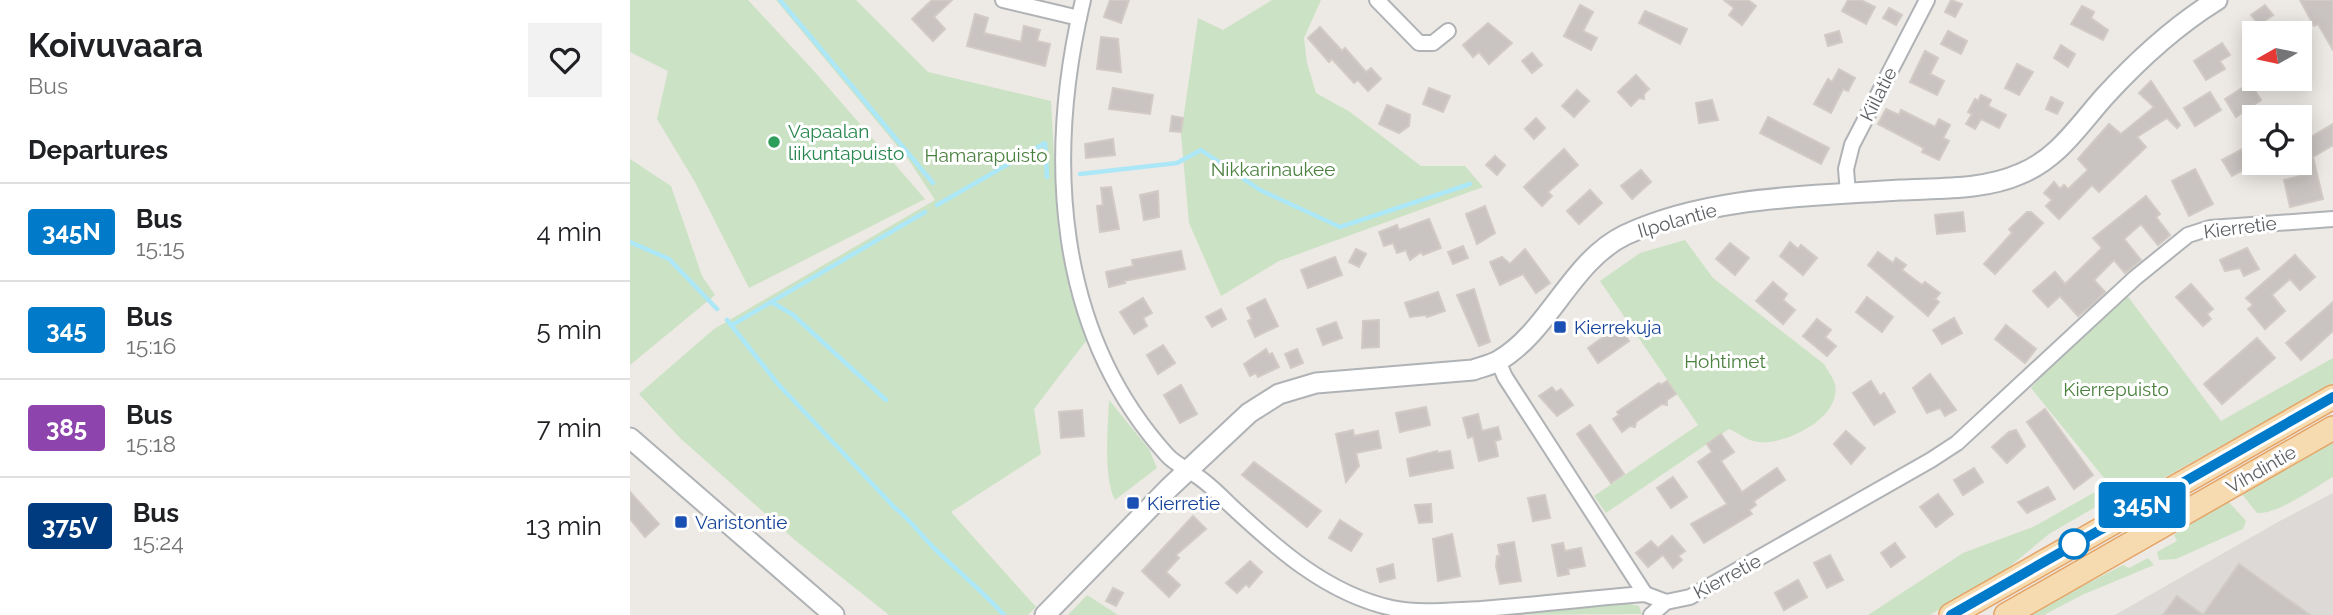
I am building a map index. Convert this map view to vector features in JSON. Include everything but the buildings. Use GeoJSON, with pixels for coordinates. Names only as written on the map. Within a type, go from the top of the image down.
{"type":"FeatureCollection","features":[{"type":"Feature","properties":{"kind":"main road","name":"Vihdintie"},"geometry":{"type":"LineString","coordinates":[[1951,615],[2333,397]]}},
{"type":"Feature","properties":{"kind":"main road","name":"Vihdintie"},"geometry":{"type":"LineString","coordinates":[[2006,615],[2333,428]]}},
{"type":"Feature","properties":{"kind":"street"},"geometry":{"type":"LineString","coordinates":[[1003,0],[1079,18]]}},
{"type":"Feature","properties":{"kind":"street"},"geometry":{"type":"LineString","coordinates":[[1083,0],[1068,76],[1063,129],[1062,181],[1073,272],[1099,349],[1118,386],[1165,452],[1308,571],[1334,587],[1385,611],[1433,613],[1645,594],[1666,603],[1651,615]]}},
{"type":"Feature","properties":{"kind":"street"},"geometry":{"type":"LineString","coordinates":[[1377,0],[1419,43],[1433,43],[1448,31]]}},
{"type":"Feature","properties":{"kind":"street","name":"Kiilatie"},"geometry":{"type":"LineString","coordinates":[[1848,193],[1846,169],[1852,145],[1927,0]]}},
{"type":"Feature","properties":{"kind":"street","name":"Ilpolantie"},"geometry":{"type":"LineString","coordinates":[[1045,615],[1188,470],[1249,413],[1279,394],[1298,386],[1473,370],[1498,361],[1532,330],[1584,268],[1622,237],[1645,227],[1738,204],[1848,193],[1981,185],[2000,181],[2039,165],[2055,153],[2138,62],[2167,36],[2217,0]]}},
{"type":"Feature","properties":{"kind":"street","name":"Kierretie"},"geometry":{"type":"LineString","coordinates":[[1666,603],[1690,597],[1948,449],[2128,285],[2188,235],[2210,228],[2333,219]]}},
{"type":"Feature","properties":{"kind":"street"},"geometry":{"type":"LineString","coordinates":[[1498,361],[1505,377],[1645,594]]}},
{"type":"Feature","properties":{"kind":"street"},"geometry":{"type":"LineString","coordinates":[[630,438],[834,615]]}},
{"type":"Feature","properties":{"kind":"shaded area"},"geometry":{"type":"Polygon","coordinates":[[[2333,493],[2333,615],[2115,615],[2278,522],[2333,493]]]}},
{"type":"Feature","properties":{"kind":"green space","name":"Vapaalan liikuntapuisto"},"geometry":{"type":"Polygon","coordinates":[[[630,0],[748,0],[814,71],[925,199],[749,288],[695,182],[657,119],[668,71],[630,52],[630,0]]]}},
{"type":"Feature","properties":{"kind":"green space","name":"Hamarapuisto"},"geometry":{"type":"Polygon","coordinates":[[[776,0],[856,0],[928,72],[1051,101],[1058,229],[1069,287],[1086,341],[1034,409],[1041,454],[951,512],[1036,607],[1028,615],[889,615],[796,541],[680,438],[639,394],[714,329],[935,200],[908,159],[776,0]]]}},
{"type":"Feature","properties":{"kind":"green space","name":"Nikkarinaukee"},"geometry":{"type":"Polygon","coordinates":[[[1272,0],[1321,0],[1304,38],[1307,63],[1316,93],[1350,112],[1421,166],[1465,166],[1483,187],[1279,261],[1221,296],[1189,223],[1181,134],[1198,18],[1223,30],[1272,0]]]}},
{"type":"Feature","properties":{"kind":"green space"},"geometry":{"type":"Polygon","coordinates":[[[630,159],[671,186],[702,276],[715,295],[630,365],[630,159]]]}},
{"type":"Feature","properties":{"kind":"green space","name":"Hohtimet"},"geometry":{"type":"Polygon","coordinates":[[[1685,240],[1713,278],[1824,364],[1835,384],[1835,396],[1830,408],[1821,418],[1810,427],[1783,439],[1755,442],[1729,429],[1606,513],[1594,496],[1698,425],[1600,281],[1640,253],[1685,240]]]}},
{"type":"Feature","properties":{"kind":"green space","name":"Kierrepuisto"},"geometry":{"type":"Polygon","coordinates":[[[2126,294],[2221,421],[2333,358],[2333,383],[2153,484],[2114,503],[2111,498],[2049,534],[2008,568],[1930,615],[1868,615],[1963,553],[2035,526],[2109,484],[2031,388],[2076,339],[2126,294]]]}},
{"type":"Feature","properties":{"kind":"green space"},"geometry":{"type":"Polygon","coordinates":[[[1109,400],[1149,449],[1157,468],[1115,500],[1108,465],[1109,400]]]}},
{"type":"Feature","properties":{"kind":"green space"},"geometry":{"type":"Polygon","coordinates":[[[2333,441],[2333,477],[2296,500],[2275,510],[2257,513],[2241,493],[2333,441]]]}},
{"type":"Feature","properties":{"kind":"green space"},"geometry":{"type":"Polygon","coordinates":[[[2227,500],[2246,521],[2243,529],[2176,559],[2159,560],[2157,552],[2177,541],[2174,535],[2227,500]]]}},
{"type":"Feature","properties":{"kind":"green space"},"geometry":{"type":"Polygon","coordinates":[[[2148,558],[2154,565],[2082,595],[2044,615],[2026,615],[2123,565],[2129,568],[2148,558]]]}},
{"type":"Feature","properties":{"kind":"green space"},"geometry":{"type":"Polygon","coordinates":[[[1087,595],[1118,615],[1068,615],[1087,595]]]}},
{"type":"Feature","properties":{"kind":"green space"},"geometry":{"type":"Polygon","coordinates":[[[1625,603],[1639,606],[1642,614],[1468,615],[1625,603]]]}},
{"type":"Feature","properties":{"kind":"waterway"},"geometry":{"type":"LineString","coordinates":[[780,0],[933,183]]}},
{"type":"Feature","properties":{"kind":"waterway"},"geometry":{"type":"LineString","coordinates":[[937,205],[1045,143],[1047,177]]}},
{"type":"Feature","properties":{"kind":"waterway"},"geometry":{"type":"LineString","coordinates":[[1080,174],[1177,163],[1201,150],[1260,190],[1340,227],[1470,184]]}},
{"type":"Feature","properties":{"kind":"waterway"},"geometry":{"type":"LineString","coordinates":[[732,325],[925,212]]}},
{"type":"Feature","properties":{"kind":"waterway"},"geometry":{"type":"LineString","coordinates":[[630,242],[669,259],[717,309]]}},
{"type":"Feature","properties":{"kind":"waterway"},"geometry":{"type":"LineString","coordinates":[[771,302],[792,314],[886,400]]}},
{"type":"Feature","properties":{"kind":"waterway"},"geometry":{"type":"LineString","coordinates":[[727,320],[778,384],[932,546],[1004,615]]}},
{"type":"Feature","properties":{"kind":"bus line","name":"345N"},"geometry":{"type":"LineString","coordinates":[[1951,615],[2333,397]]}},
{"type":"Feature","properties":{"kind":"place","name":"Vapaalan liikuntapuisto"},"geometry":{"type":"Point","coordinates":[774,142]}},
{"type":"Feature","properties":{"kind":"place","name":"Kierrekuja"},"geometry":{"type":"Point","coordinates":[1560,327]}},
{"type":"Feature","properties":{"kind":"place","name":"Kierretie"},"geometry":{"type":"Point","coordinates":[1133,503]}},
{"type":"Feature","properties":{"kind":"place","name":"Varistontie"},"geometry":{"type":"Point","coordinates":[681,522]}}]}
